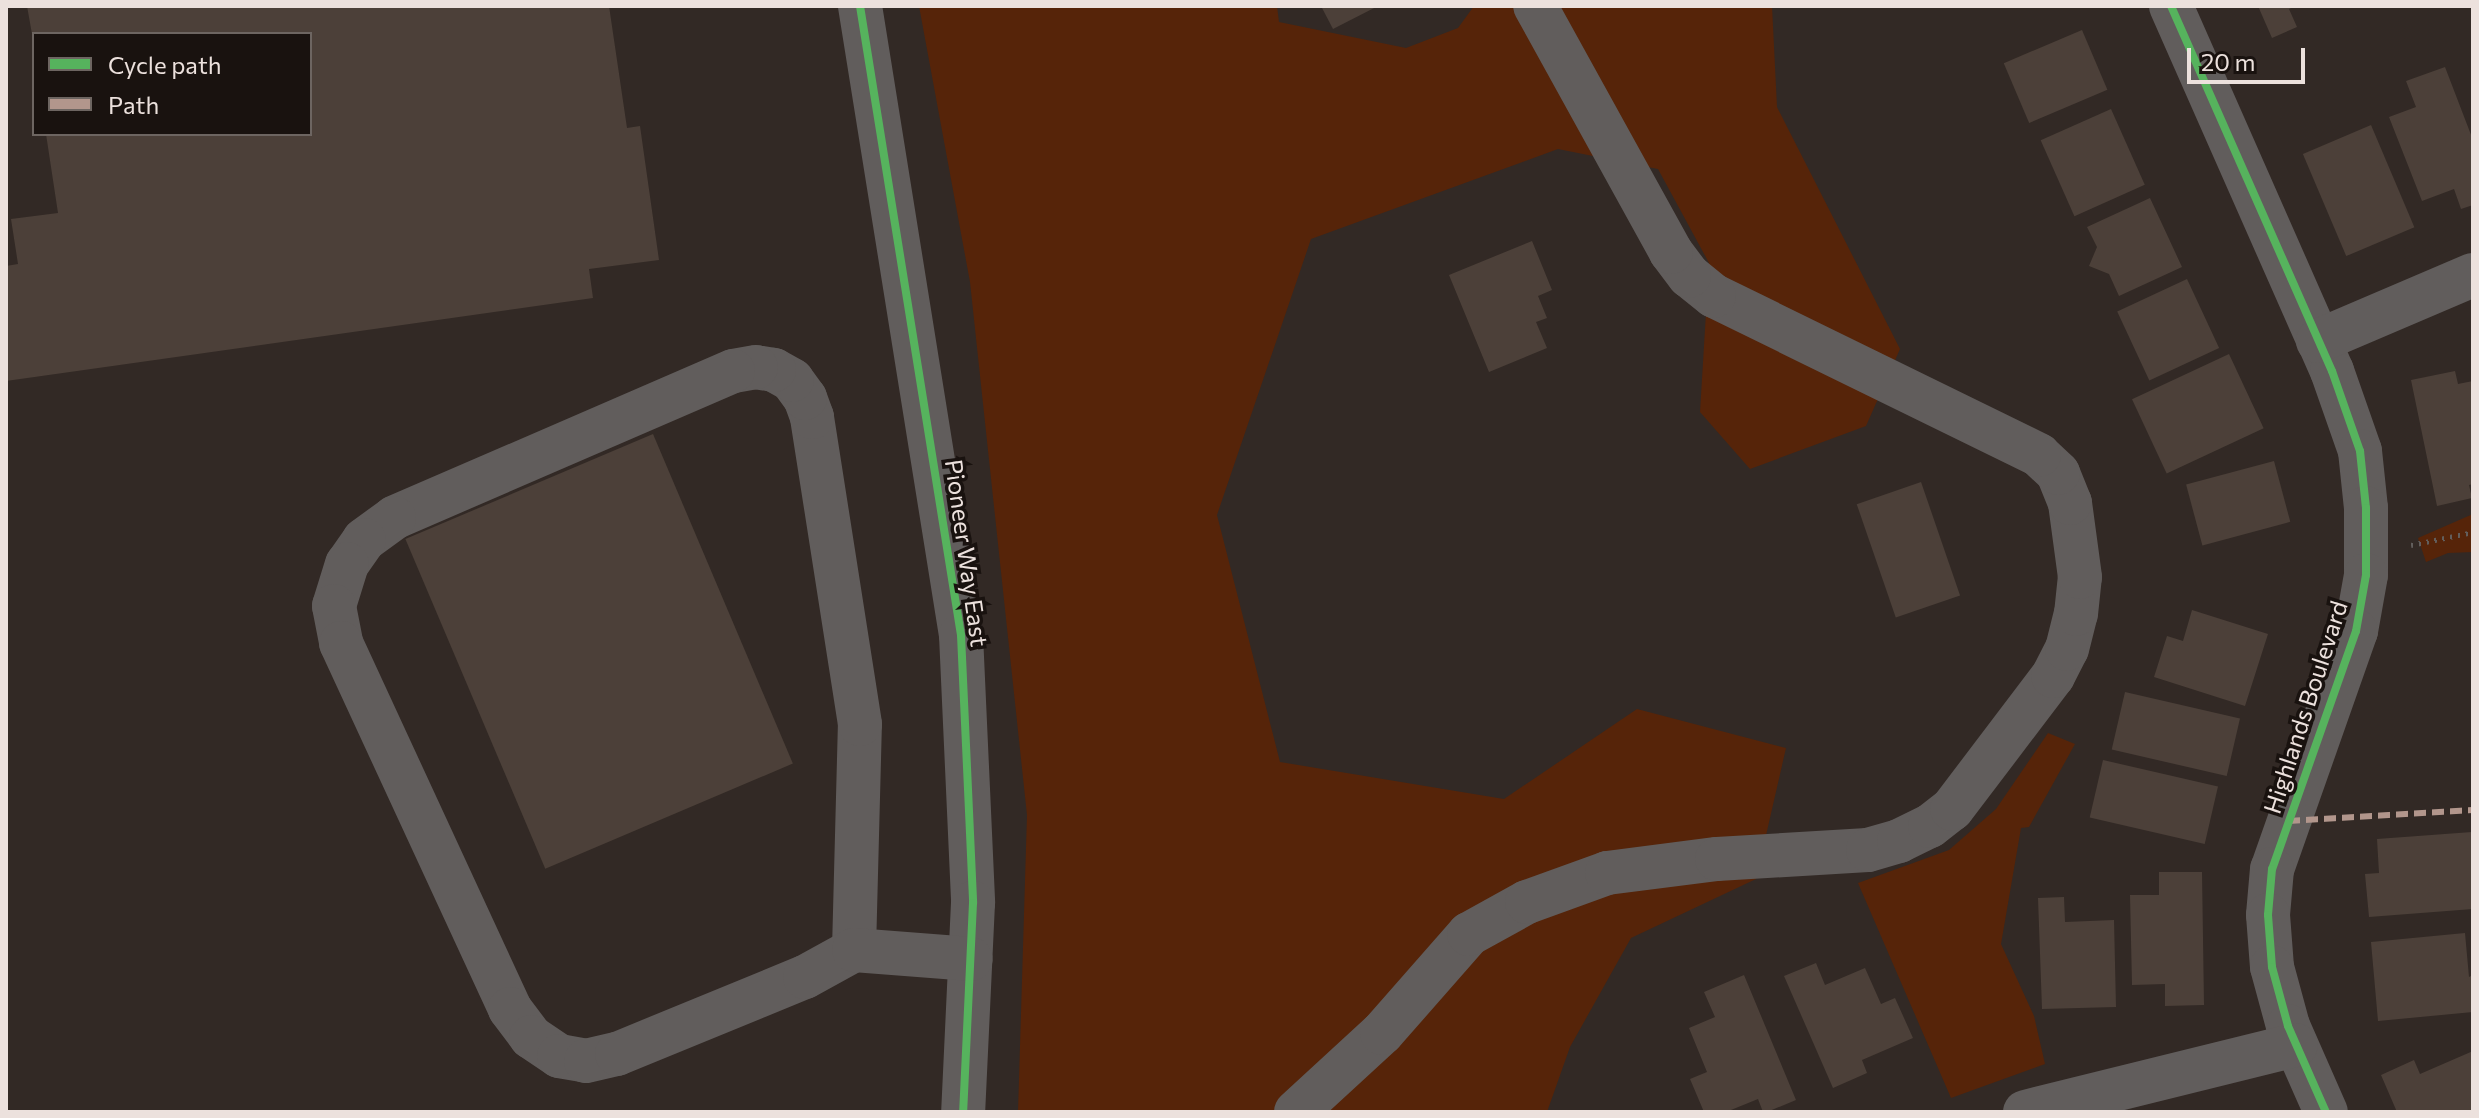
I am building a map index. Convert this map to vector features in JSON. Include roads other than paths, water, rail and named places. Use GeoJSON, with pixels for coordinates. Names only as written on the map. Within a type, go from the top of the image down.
{"type":"FeatureCollection","features":[{"type":"Feature","properties":{"kind":"street","name":"Pioneer Way East"},"geometry":{"type":"LineString","coordinates":[[860,6],[961,635],[973,903],[963,1112]]}},
{"type":"Feature","properties":{"kind":"street"},"geometry":{"type":"LineString","coordinates":[[1296,1112],[1382,1033],[1469,934],[1527,902],[1607,873],[1717,859],[1868,850],[1899,841],[1930,826],[1952,809],[2053,676],[2067,649],[2076,614],[2080,577],[2070,503],[2058,473],[2039,455],[1714,296],[1689,276],[1671,252],[1535,6]]}},
{"type":"Feature","properties":{"kind":"street","name":"Highlands Boulevard"},"geometry":{"type":"LineString","coordinates":[[2171,6],[2318,341],[2360,451],[2366,508],[2366,575],[2356,631],[2272,869],[2268,915],[2272,967],[2296,1045],[2326,1112]]}},
{"type":"Feature","properties":{"kind":"street"},"geometry":{"type":"LineString","coordinates":[[2318,341],[2473,275]]}},
{"type":"Feature","properties":{"kind":"street"},"geometry":{"type":"LineString","coordinates":[[854,950],[860,724],[812,417],[805,398],[792,380],[765,368],[733,371],[394,518],[364,540],[347,564],[334,606],[341,643],[510,1009],[531,1037],[559,1056],[586,1061],[617,1054],[805,977],[854,950],[971,959]]}},
{"type":"Feature","properties":{"kind":"street"},"geometry":{"type":"LineString","coordinates":[[2025,1112],[2296,1045]]}}]}
